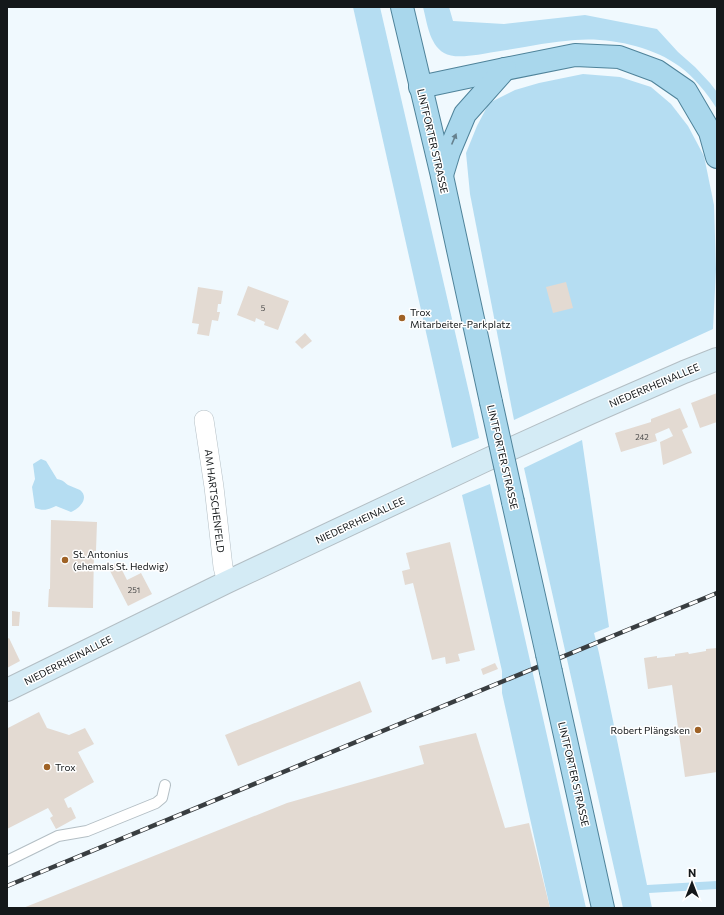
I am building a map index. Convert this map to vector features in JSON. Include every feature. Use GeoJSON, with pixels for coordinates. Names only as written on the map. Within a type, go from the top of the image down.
{"type":"FeatureCollection","features":[{"type":"Feature","properties":{"kind":"main road","name":"LINTFORTER STRASSE"},"geometry":{"type":"LineString","coordinates":[[402,7],[442,176],[604,908]]}},
{"type":"Feature","properties":{"kind":"main road"},"geometry":{"type":"LineString","coordinates":[[420,87],[575,55],[620,58],[657,71],[686,91],[710,132],[717,156]]}},
{"type":"Feature","properties":{"kind":"main road"},"geometry":{"type":"LineString","coordinates":[[442,176],[449,152],[464,114],[505,69]]}},
{"type":"Feature","properties":{"kind":"main road","name":"NIEDERRHEINALLEE"},"geometry":{"type":"LineString","coordinates":[[7,690],[227,582],[554,429],[717,359]]}},
{"type":"Feature","properties":{"kind":"street","name":"AM HARTSCHENFELD"},"geometry":{"type":"LineString","coordinates":[[204,420],[214,487],[223,567],[227,582]]}},
{"type":"Feature","properties":{"kind":"lane"},"geometry":{"type":"LineString","coordinates":[[7,861],[58,836],[87,831],[156,802],[162,798],[164,785]]}},
{"type":"Feature","properties":{"kind":"shaded area"},"geometry":{"type":"Polygon","coordinates":[[[353,7],[380,7],[473,410],[479,438],[452,448],[353,7]]]}},
{"type":"Feature","properties":{"kind":"shaded area"},"geometry":{"type":"Polygon","coordinates":[[[423,7],[449,7],[453,21],[504,24],[585,15],[657,29],[678,52],[695,67],[717,92],[717,109],[700,86],[679,66],[656,53],[629,44],[588,39],[475,55],[449,55],[444,53],[435,44],[427,26],[423,7]]]}},
{"type":"Feature","properties":{"kind":"shaded area"},"geometry":{"type":"Polygon","coordinates":[[[583,74],[620,77],[651,87],[671,104],[688,126],[704,156],[714,205],[716,269],[713,329],[514,420],[470,194],[466,153],[477,126],[489,103],[515,90],[539,83],[583,74]]]}},
{"type":"Feature","properties":{"kind":"shaded area"},"geometry":{"type":"Polygon","coordinates":[[[582,440],[609,627],[594,633],[647,885],[717,881],[717,889],[649,893],[652,908],[623,908],[524,468],[582,440]]]}},
{"type":"Feature","properties":{"kind":"shaded area"},"geometry":{"type":"Polygon","coordinates":[[[41,459],[46,461],[57,479],[80,490],[83,493],[84,500],[80,506],[71,512],[56,506],[46,510],[35,508],[32,487],[35,479],[33,464],[41,459]]]}},
{"type":"Feature","properties":{"kind":"shaded area"},"geometry":{"type":"Polygon","coordinates":[[[490,484],[586,908],[550,908],[502,693],[502,671],[462,495],[490,484]]]}},
{"type":"Feature","properties":{"kind":"building"},"geometry":{"type":"Polygon","coordinates":[[[566,282],[573,308],[553,313],[546,287],[566,282]]]}},
{"type":"Feature","properties":{"kind":"building"},"geometry":{"type":"Polygon","coordinates":[[[248,286],[289,301],[278,330],[264,325],[265,322],[256,318],[255,322],[237,315],[248,286]]]}},
{"type":"Feature","properties":{"kind":"building"},"geometry":{"type":"Polygon","coordinates":[[[198,287],[223,291],[221,304],[218,304],[217,312],[220,312],[218,321],[212,320],[209,336],[197,334],[199,324],[192,323],[198,287]]]}},
{"type":"Feature","properties":{"kind":"building"},"geometry":{"type":"Polygon","coordinates":[[[305,333],[312,341],[302,349],[295,342],[305,333]]]}},
{"type":"Feature","properties":{"kind":"building"},"geometry":{"type":"Polygon","coordinates":[[[717,393],[717,422],[700,428],[691,403],[717,393]]]}},
{"type":"Feature","properties":{"kind":"building"},"geometry":{"type":"Polygon","coordinates":[[[680,408],[688,427],[682,430],[692,453],[663,465],[660,442],[673,436],[669,428],[655,434],[657,441],[621,452],[615,433],[651,422],[651,419],[680,408]]]}},
{"type":"Feature","properties":{"kind":"building"},"geometry":{"type":"Polygon","coordinates":[[[51,520],[97,522],[96,551],[94,551],[93,608],[48,607],[50,589],[51,520]]]}},
{"type":"Feature","properties":{"kind":"building"},"geometry":{"type":"Polygon","coordinates":[[[450,542],[475,650],[458,654],[460,661],[446,664],[445,657],[432,660],[413,583],[405,585],[402,571],[410,569],[406,553],[450,542]]]}},
{"type":"Feature","properties":{"kind":"building"},"geometry":{"type":"Polygon","coordinates":[[[118,562],[127,580],[141,573],[152,594],[128,606],[108,567],[118,562]]]}},
{"type":"Feature","properties":{"kind":"building"},"geometry":{"type":"Polygon","coordinates":[[[12,611],[20,612],[19,626],[12,626],[12,611]]]}},
{"type":"Feature","properties":{"kind":"building"},"geometry":{"type":"Polygon","coordinates":[[[9,638],[20,661],[7,668],[7,639],[9,638]]]}},
{"type":"Feature","properties":{"kind":"building","name":"Robert Plängsken"},"geometry":{"type":"Polygon","coordinates":[[[717,648],[717,772],[685,777],[672,685],[648,689],[644,658],[675,656],[675,654],[688,652],[689,654],[706,651],[706,649],[717,648]]]}},
{"type":"Feature","properties":{"kind":"building"},"geometry":{"type":"Polygon","coordinates":[[[495,663],[498,669],[483,675],[481,669],[495,663]]]}},
{"type":"Feature","properties":{"kind":"building"},"geometry":{"type":"Polygon","coordinates":[[[360,681],[372,712],[238,766],[225,735],[360,681]]]}},
{"type":"Feature","properties":{"kind":"building","name":"Trox"},"geometry":{"type":"Polygon","coordinates":[[[39,712],[47,728],[69,735],[85,728],[94,744],[78,752],[94,782],[64,799],[68,808],[71,807],[76,818],[56,829],[50,818],[53,816],[48,808],[7,829],[7,727],[8,728],[39,712]]]}},
{"type":"Feature","properties":{"kind":"building"},"geometry":{"type":"Polygon","coordinates":[[[476,733],[505,828],[529,823],[550,908],[23,908],[287,803],[424,764],[419,746],[476,733]]]}},
{"type":"Feature","properties":{"kind":"railway"},"geometry":{"type":"LineString","coordinates":[[7,886],[717,593]]}},
{"type":"Feature","properties":{"kind":"place","name":"Trox Mitarbeiter-Parkplatz"},"geometry":{"type":"Point","coordinates":[402,318]}},
{"type":"Feature","properties":{"kind":"place","name":"St. Antonius (ehemals St. Hedwig)"},"geometry":{"type":"Point","coordinates":[65,560]}},
{"type":"Feature","properties":{"kind":"place","name":"Robert Plängsken"},"geometry":{"type":"Point","coordinates":[698,730]}},
{"type":"Feature","properties":{"kind":"place","name":"Trox"},"geometry":{"type":"Point","coordinates":[47,767]}}]}
